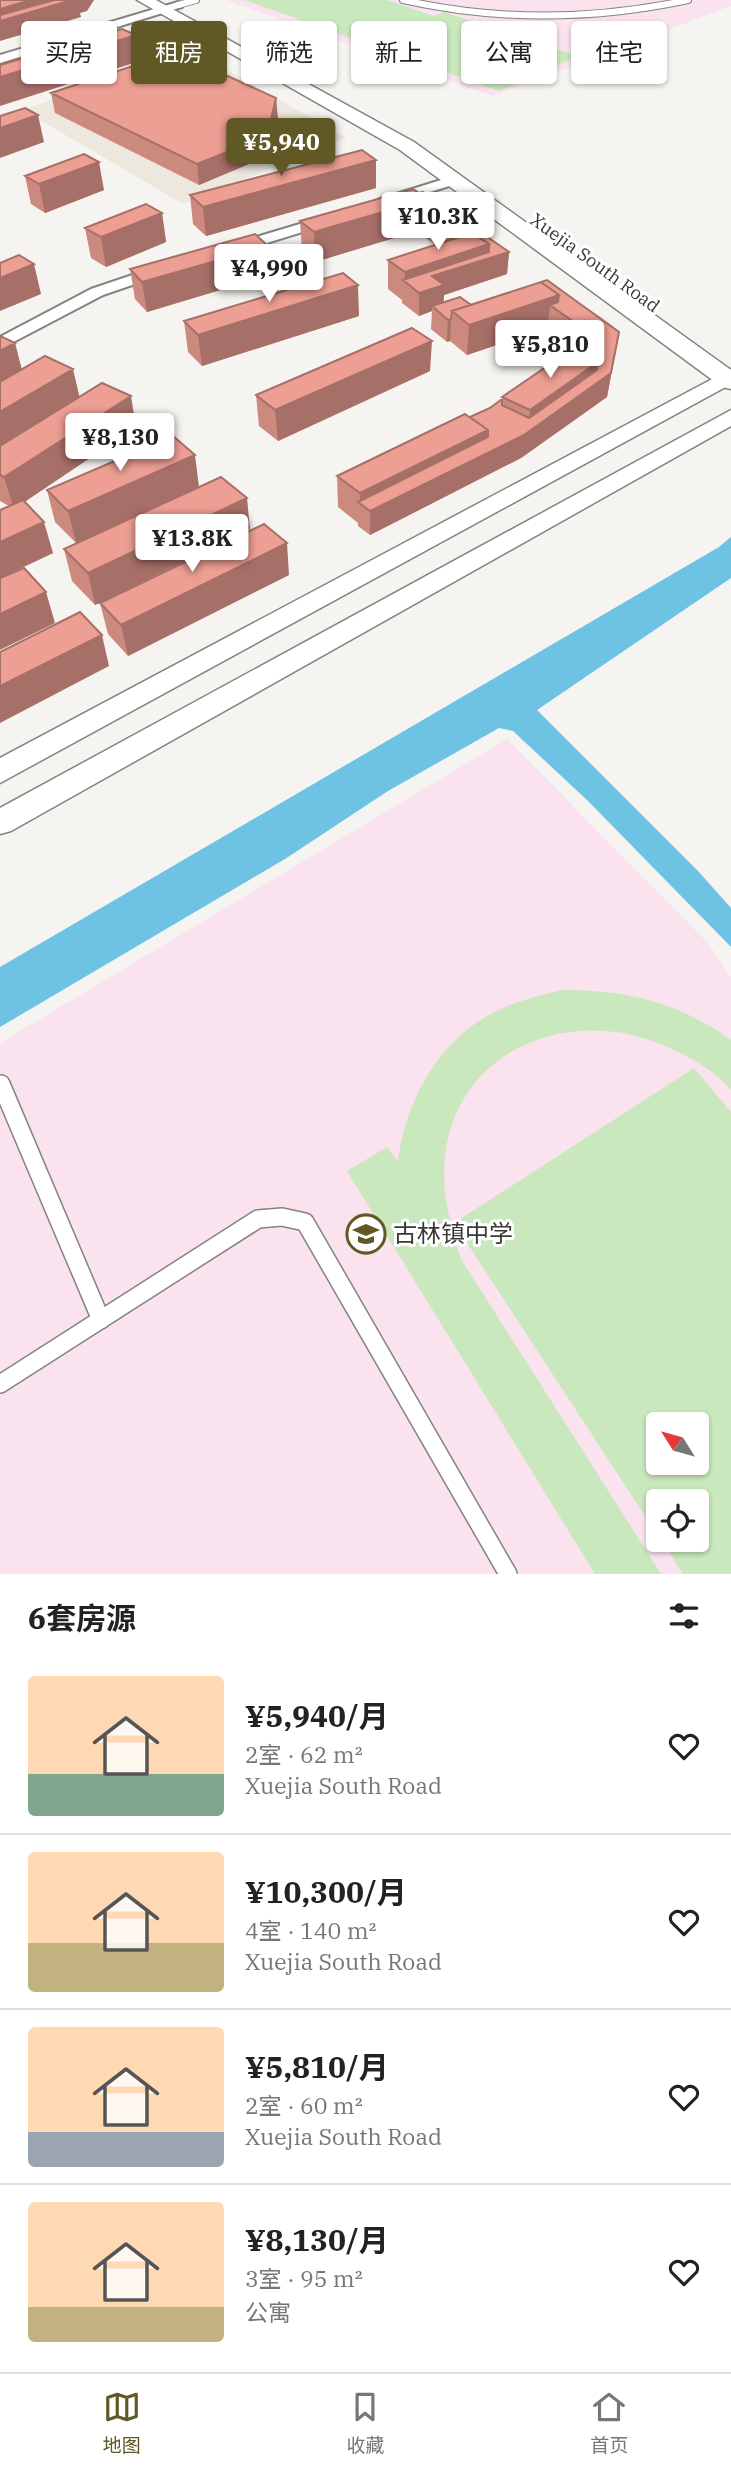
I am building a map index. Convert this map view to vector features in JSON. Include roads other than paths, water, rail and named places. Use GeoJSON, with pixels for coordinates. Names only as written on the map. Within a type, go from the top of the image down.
{"type":"FeatureCollection","features":[{"type":"Feature","properties":{"kind":"main road","name":"Xuejia South Road"},"geometry":{"type":"LineString","coordinates":[[170,3],[407,146],[730,374]]}},
{"type":"Feature","properties":{"kind":"main road","name":"Xuejia South Road"},"geometry":{"type":"LineString","coordinates":[[170,3],[413,131],[730,374]]}},
{"type":"Feature","properties":{"kind":"street"},"geometry":{"type":"LineString","coordinates":[[0,59],[170,3]]}},
{"type":"Feature","properties":{"kind":"street"},"geometry":{"type":"LineString","coordinates":[[374,206],[454,180]]}},
{"type":"Feature","properties":{"kind":"street"},"geometry":{"type":"LineString","coordinates":[[219,253],[348,213]]}},
{"type":"Feature","properties":{"kind":"street"},"geometry":{"type":"LineString","coordinates":[[0,344],[97,292],[180,264]]}},
{"type":"Feature","properties":{"kind":"street"},"geometry":{"type":"LineString","coordinates":[[0,772],[730,374]]}},
{"type":"Feature","properties":{"kind":"street"},"geometry":{"type":"LineString","coordinates":[[0,822],[731,418]]}},
{"type":"Feature","properties":{"kind":"lane"},"geometry":{"type":"LineString","coordinates":[[403,0],[451,9],[586,15],[663,6],[688,0]]}},
{"type":"Feature","properties":{"kind":"lane"},"geometry":{"type":"LineString","coordinates":[[1,1087],[101,1320]]}},
{"type":"Feature","properties":{"kind":"lane"},"geometry":{"type":"LineString","coordinates":[[0,1384],[258,1219],[282,1217],[305,1222],[508,1574]]}},
{"type":"Feature","properties":{"kind":"water"},"geometry":{"type":"Polygon","coordinates":[[[731,537],[731,578],[537,710],[698,871],[731,908],[731,947],[588,801],[513,731],[499,728],[388,791],[285,859],[0,1027],[0,967],[719,547],[731,537]]]}},
{"type":"Feature","properties":{"kind":"place","name":"古林镇中学"},"geometry":{"type":"Point","coordinates":[366,1234]}}]}
